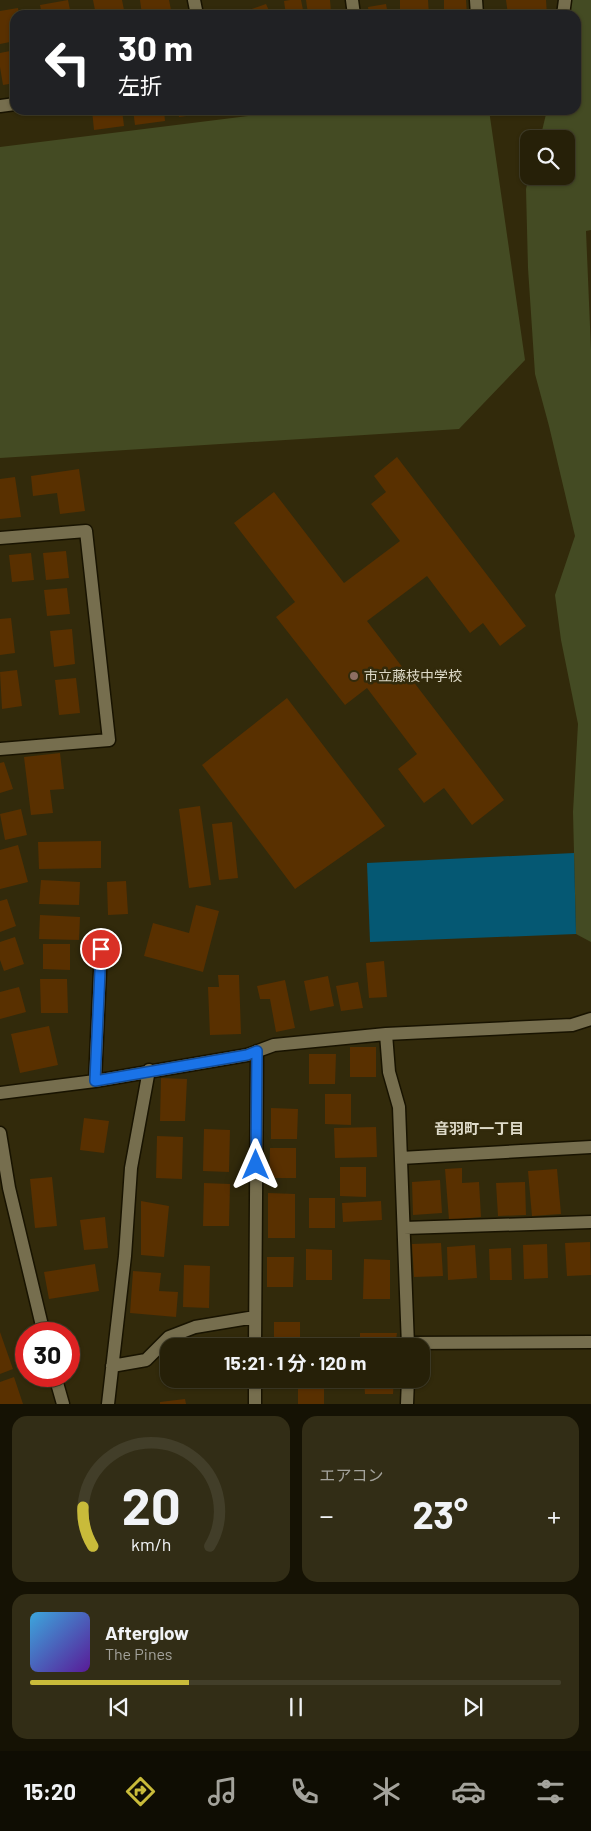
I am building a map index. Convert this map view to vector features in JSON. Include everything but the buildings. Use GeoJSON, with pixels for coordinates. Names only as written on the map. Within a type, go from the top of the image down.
{"type":"FeatureCollection","features":[{"type":"Feature","properties":{"kind":"street"},"geometry":{"type":"LineString","coordinates":[[0,538],[86,532],[109,740],[0,749]]}},
{"type":"Feature","properties":{"kind":"street"},"geometry":{"type":"LineString","coordinates":[[95,1081],[101,949]]}},
{"type":"Feature","properties":{"kind":"street"},"geometry":{"type":"LineString","coordinates":[[0,1093],[95,1081],[149,1070],[247,1055],[274,1045],[386,1034],[572,1025],[591,1019]]}},
{"type":"Feature","properties":{"kind":"street"},"geometry":{"type":"LineString","coordinates":[[386,1034],[389,1072],[399,1107],[408,1338]]}},
{"type":"Feature","properties":{"kind":"street"},"geometry":{"type":"LineString","coordinates":[[255,1338],[257,1051]]}},
{"type":"Feature","properties":{"kind":"street"},"geometry":{"type":"LineString","coordinates":[[108,1404],[125,1256],[131,1168],[149,1070]]}},
{"type":"Feature","properties":{"kind":"street"},"geometry":{"type":"LineString","coordinates":[[0,1134],[9,1188],[41,1322]]}},
{"type":"Feature","properties":{"kind":"street"},"geometry":{"type":"LineString","coordinates":[[401,1158],[591,1147]]}},
{"type":"Feature","properties":{"kind":"street"},"geometry":{"type":"LineString","coordinates":[[404,1228],[591,1222]]}},
{"type":"Feature","properties":{"kind":"street"},"geometry":{"type":"LineString","coordinates":[[112,1366],[146,1360],[169,1337],[195,1327],[256,1317]]}},
{"type":"Feature","properties":{"kind":"street"},"geometry":{"type":"LineString","coordinates":[[430,1345],[591,1342]]}},
{"type":"Feature","properties":{"kind":"street"},"geometry":{"type":"LineString","coordinates":[[58,1387],[63,1404]]}},
{"type":"Feature","properties":{"kind":"street"},"geometry":{"type":"LineString","coordinates":[[255,1388],[255,1404]]}},
{"type":"Feature","properties":{"kind":"street"},"geometry":{"type":"LineString","coordinates":[[407,1404],[408,1388]]}},
{"type":"Feature","properties":{"kind":"green space"},"geometry":{"type":"Polygon","coordinates":[[[564,0],[591,0],[591,230],[586,231],[591,350],[591,942],[576,934],[573,812],[578,724],[561,640],[555,595],[575,536],[535,374],[528,268],[526,189],[527,185],[575,185],[575,130],[542,130],[546,115],[581,115],[581,10],[565,10],[564,0]]]}},
{"type":"Feature","properties":{"kind":"green space"},"geometry":{"type":"Polygon","coordinates":[[[255,115],[490,115],[525,360],[459,429],[0,458],[0,147],[255,115]]]}},
{"type":"Feature","properties":{"kind":"water"},"geometry":{"type":"Polygon","coordinates":[[[574,853],[576,934],[370,942],[367,863],[574,853]]]}},
{"type":"Feature","properties":{"kind":"place","name":"市立藤枝中学校"},"geometry":{"type":"Point","coordinates":[354,676]}},
{"type":"Feature","properties":{"kind":"district","name":"音羽町一丁目"},"geometry":{"type":"Point","coordinates":[479,1129]}},
{"type":"Feature","properties":{"kind":"route"},"geometry":{"type":"LineString","coordinates":[[101,949],[95,1081],[149,1070],[247,1055],[257,1051],[256,1165]]}}]}
